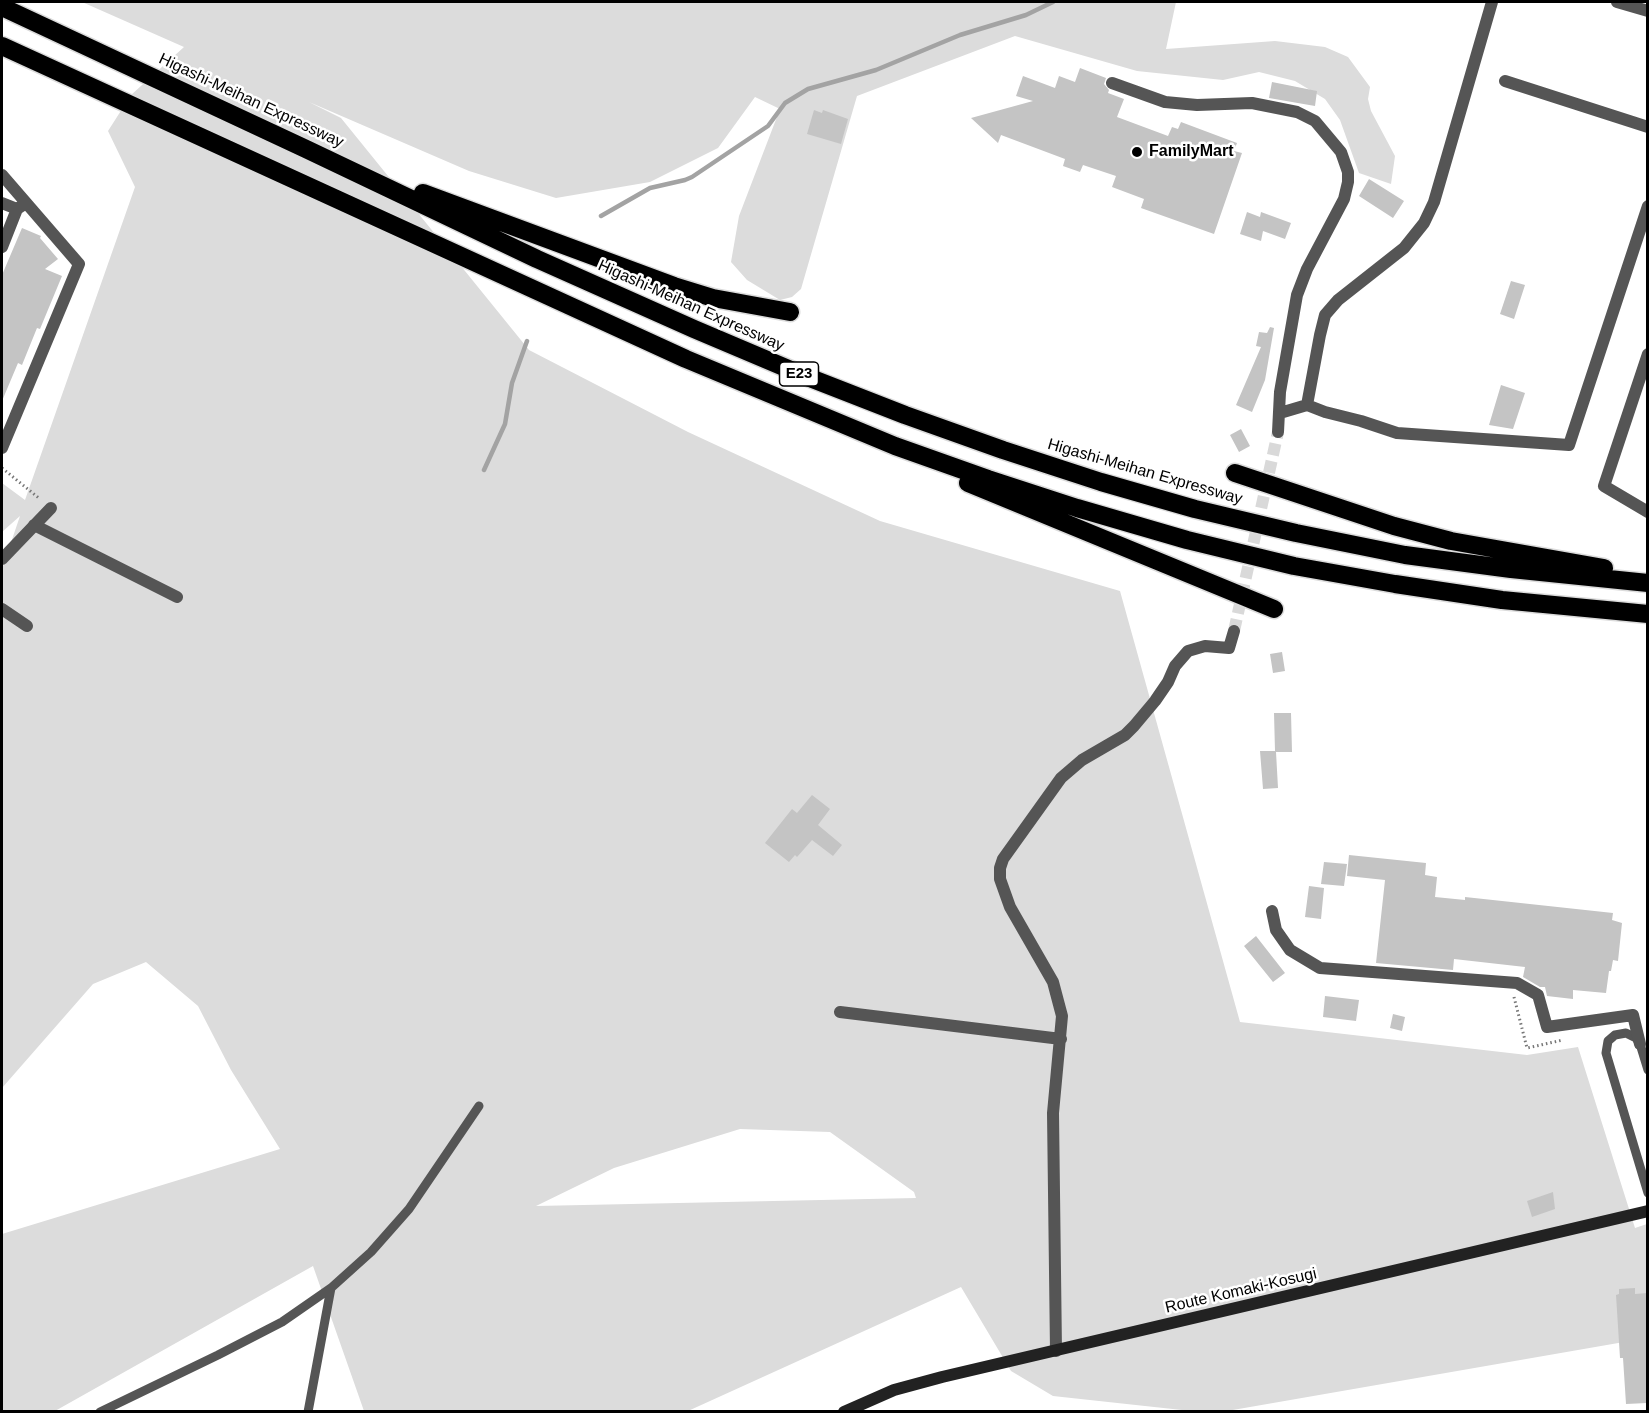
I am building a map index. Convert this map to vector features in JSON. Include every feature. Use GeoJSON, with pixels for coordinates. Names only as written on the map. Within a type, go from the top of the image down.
{"type":"FeatureCollection","features":[{"type":"Feature","properties":{"kind":"highway","name":"Higashi-Meihan Expressway"},"geometry":{"type":"LineString","coordinates":[[2,7],[306,148],[537,259],[805,376],[905,416],[1090,479],[1195,509],[1296,533],[1405,555],[1647,583]]}},
{"type":"Feature","properties":{"kind":"highway","name":"E23"},"geometry":{"type":"LineString","coordinates":[[2,46],[289,176],[526,288],[790,404],[895,446],[1077,508],[1187,540],[1283,563],[1395,584],[1502,600],[1647,614]]}},
{"type":"Feature","properties":{"kind":"highway"},"geometry":{"type":"LineString","coordinates":[[306,148],[674,286],[713,298],[790,312]]}},
{"type":"Feature","properties":{"kind":"highway"},"geometry":{"type":"LineString","coordinates":[[790,404],[851,435],[1274,609]]}},
{"type":"Feature","properties":{"kind":"highway"},"geometry":{"type":"LineString","coordinates":[[1235,473],[1394,526],[1451,541],[1647,575]]}},
{"type":"Feature","properties":{"kind":"main road","name":"Route Komaki-Kosugi"},"geometry":{"type":"LineString","coordinates":[[844,1412],[885,1394],[913,1385],[1647,1211]]}},
{"type":"Feature","properties":{"kind":"street"},"geometry":{"type":"LineString","coordinates":[[1307,405],[1320,335],[1329,309],[1404,248],[1424,223],[1434,202],[1492,2]]}},
{"type":"Feature","properties":{"kind":"street"},"geometry":{"type":"LineString","coordinates":[[1617,2],[1647,11]]}},
{"type":"Feature","properties":{"kind":"street"},"geometry":{"type":"LineString","coordinates":[[1505,81],[1647,127]]}},
{"type":"Feature","properties":{"kind":"street"},"geometry":{"type":"LineString","coordinates":[[1112,83],[1165,102],[1197,105],[1252,103],[1297,112],[1315,121],[1341,152],[1348,172],[1348,182],[1344,199],[1307,269],[1297,295],[1280,392],[1278,432]]}},
{"type":"Feature","properties":{"kind":"street"},"geometry":{"type":"LineString","coordinates":[[2,175],[21,206],[79,264],[3,442]]}},
{"type":"Feature","properties":{"kind":"street"},"geometry":{"type":"LineString","coordinates":[[2,202],[21,206]]}},
{"type":"Feature","properties":{"kind":"street"},"geometry":{"type":"LineString","coordinates":[[2,247],[21,206]]}},
{"type":"Feature","properties":{"kind":"street"},"geometry":{"type":"LineString","coordinates":[[1280,413],[1307,405],[1397,433],[1569,446],[1647,206]]}},
{"type":"Feature","properties":{"kind":"street"},"geometry":{"type":"LineString","coordinates":[[1647,354],[1604,486],[1647,512]]}},
{"type":"Feature","properties":{"kind":"street"},"geometry":{"type":"LineString","coordinates":[[2,559],[51,508]]}},
{"type":"Feature","properties":{"kind":"street"},"geometry":{"type":"LineString","coordinates":[[34,525],[177,597]]}},
{"type":"Feature","properties":{"kind":"street"},"geometry":{"type":"LineString","coordinates":[[2,609],[27,626]]}},
{"type":"Feature","properties":{"kind":"street"},"geometry":{"type":"LineString","coordinates":[[1056,1351],[1053,1113],[1062,1016],[1053,982],[1010,907],[1000,879],[1000,868],[1003,858],[1061,778],[1082,760],[1125,735],[1145,715],[1168,682],[1175,666],[1188,651],[1205,646],[1229,648],[1234,631]]}},
{"type":"Feature","properties":{"kind":"street"},"geometry":{"type":"LineString","coordinates":[[1272,911],[1276,930],[1290,950],[1320,968],[1517,983],[1538,995],[1547,1027],[1633,1015],[1640,1044]]}},
{"type":"Feature","properties":{"kind":"street"},"geometry":{"type":"LineString","coordinates":[[840,1012],[1061,1039]]}},
{"type":"Feature","properties":{"kind":"lane"},"geometry":{"type":"LineString","coordinates":[[1647,1070],[1640,1044],[1636,1038],[1626,1033],[1615,1035],[1608,1041],[1606,1053],[1646,1183],[1647,1193]]}},
{"type":"Feature","properties":{"kind":"lane"},"geometry":{"type":"LineString","coordinates":[[100,1412],[282,1322],[331,1288],[371,1252],[409,1209],[479,1106]]}},
{"type":"Feature","properties":{"kind":"lane"},"geometry":{"type":"LineString","coordinates":[[308,1412],[331,1288]]}},
{"type":"Feature","properties":{"kind":"path"},"geometry":{"type":"LineString","coordinates":[[2,468],[51,508]]}},
{"type":"Feature","properties":{"kind":"shaded area"},"geometry":{"type":"Polygon","coordinates":[[[82,2],[1176,2],[1166,49],[1275,41],[1325,47],[1348,57],[1370,87],[1368,99],[1371,111],[1395,156],[1391,184],[1359,173],[1340,120],[1325,99],[1295,81],[1259,72],[1223,80],[1137,71],[1015,36],[857,96],[801,289],[792,297],[780,300],[747,280],[731,262],[739,216],[780,109],[755,97],[718,148],[650,182],[556,198],[469,171],[309,102],[341,118],[529,350],[688,432],[880,521],[1120,591],[1240,1022],[1527,1055],[1578,1047],[1635,1228],[1647,1224],[1647,1338],[1227,1411],[1191,1411],[1053,1396],[1011,1371],[961,1287],[688,1411],[364,1411],[313,1266],[55,1411],[2,1411],[2,1234],[280,1149],[231,1070],[198,1006],[146,962],[93,984],[2,1088],[2,569],[20,516],[2,532],[2,483],[25,500],[135,187],[108,131],[131,95],[184,47],[82,2]],[[740,1129],[614,1168],[536,1206],[916,1198],[914,1192],[830,1132],[740,1129]]]}},
{"type":"Feature","properties":{"kind":"building"},"geometry":{"type":"Polygon","coordinates":[[[1080,68],[1106,78],[1104,84],[1109,90],[1108,93],[1124,99],[1117,117],[1168,136],[1172,127],[1178,129],[1181,122],[1237,143],[1234,151],[1242,153],[1214,234],[1141,208],[1144,199],[1112,187],[1116,176],[1083,165],[1080,172],[1063,166],[1065,159],[1001,135],[998,143],[971,118],[1033,101],[1016,96],[1023,76],[1055,88],[1059,76],[1075,82],[1080,68]]]}},
{"type":"Feature","properties":{"kind":"building"},"geometry":{"type":"Polygon","coordinates":[[[1272,82],[1317,91],[1315,106],[1269,98],[1272,82]]]}},
{"type":"Feature","properties":{"kind":"building"},"geometry":{"type":"Polygon","coordinates":[[[814,110],[822,113],[823,110],[848,119],[841,144],[807,134],[814,110]]]}},
{"type":"Feature","properties":{"kind":"building"},"geometry":{"type":"Polygon","coordinates":[[[1369,179],[1404,201],[1393,218],[1359,196],[1369,179]]]}},
{"type":"Feature","properties":{"kind":"building"},"geometry":{"type":"Polygon","coordinates":[[[1247,212],[1260,217],[1261,212],[1291,223],[1285,239],[1263,231],[1261,241],[1240,234],[1247,212]]]}},
{"type":"Feature","properties":{"kind":"building"},"geometry":{"type":"Polygon","coordinates":[[[22,228],[41,236],[40,238],[58,259],[45,269],[62,276],[40,329],[37,328],[22,365],[18,363],[2,401],[2,275],[22,228]]]}},
{"type":"Feature","properties":{"kind":"building"},"geometry":{"type":"Polygon","coordinates":[[[1511,281],[1525,285],[1514,319],[1500,314],[1511,281]]]}},
{"type":"Feature","properties":{"kind":"building"},"geometry":{"type":"Polygon","coordinates":[[[1270,327],[1274,328],[1265,380],[1252,412],[1236,405],[1261,347],[1256,346],[1259,332],[1267,333],[1270,327]]]}},
{"type":"Feature","properties":{"kind":"building"},"geometry":{"type":"Polygon","coordinates":[[[1501,385],[1525,393],[1513,429],[1489,425],[1501,385]]]}},
{"type":"Feature","properties":{"kind":"building"},"geometry":{"type":"Polygon","coordinates":[[[1241,429],[1250,446],[1239,452],[1230,435],[1241,429]]]}},
{"type":"Feature","properties":{"kind":"building"},"geometry":{"type":"Polygon","coordinates":[[[1282,652],[1285,671],[1273,673],[1270,654],[1282,652]]]}},
{"type":"Feature","properties":{"kind":"building"},"geometry":{"type":"Polygon","coordinates":[[[1274,713],[1291,713],[1292,752],[1276,752],[1278,788],[1263,789],[1260,751],[1275,751],[1274,713]]]}},
{"type":"Feature","properties":{"kind":"building"},"geometry":{"type":"Polygon","coordinates":[[[812,795],[830,809],[818,825],[842,845],[833,856],[812,840],[797,857],[795,855],[789,862],[765,843],[792,809],[797,813],[812,795]]]}},
{"type":"Feature","properties":{"kind":"building"},"geometry":{"type":"Polygon","coordinates":[[[1349,855],[1426,863],[1425,875],[1437,877],[1435,897],[1465,900],[1465,897],[1613,913],[1612,920],[1622,923],[1618,961],[1613,960],[1606,993],[1573,990],[1573,999],[1547,996],[1545,987],[1540,987],[1523,977],[1525,967],[1454,959],[1453,970],[1376,963],[1385,880],[1347,876],[1349,855]]]}},
{"type":"Feature","properties":{"kind":"building"},"geometry":{"type":"Polygon","coordinates":[[[1324,862],[1347,864],[1344,886],[1321,884],[1324,862]]]}},
{"type":"Feature","properties":{"kind":"building"},"geometry":{"type":"Polygon","coordinates":[[[1309,886],[1324,888],[1321,919],[1305,917],[1309,886]]]}},
{"type":"Feature","properties":{"kind":"building"},"geometry":{"type":"Polygon","coordinates":[[[1256,936],[1285,973],[1273,982],[1244,946],[1256,936]]]}},
{"type":"Feature","properties":{"kind":"building"},"geometry":{"type":"Polygon","coordinates":[[[1325,996],[1359,1000],[1356,1021],[1323,1017],[1325,996]]]}},
{"type":"Feature","properties":{"kind":"building"},"geometry":{"type":"Polygon","coordinates":[[[1393,1014],[1405,1017],[1402,1031],[1390,1028],[1393,1014]]]}},
{"type":"Feature","properties":{"kind":"building"},"geometry":{"type":"Polygon","coordinates":[[[1553,1192],[1555,1209],[1532,1217],[1527,1201],[1553,1192]]]}},
{"type":"Feature","properties":{"kind":"building"},"geometry":{"type":"Polygon","coordinates":[[[1635,1288],[1635,1294],[1647,1293],[1647,1403],[1626,1404],[1616,1295],[1619,1294],[1619,1289],[1635,1288]]]}},
{"type":"Feature","properties":{"kind":"waterway"},"geometry":{"type":"LineString","coordinates":[[601,216],[650,188],[692,177],[768,126],[785,103],[808,89],[876,70],[960,35],[1026,15],[1053,2]]}},
{"type":"Feature","properties":{"kind":"waterway"},"geometry":{"type":"LineString","coordinates":[[484,470],[505,424],[512,383],[527,341]]}},
{"type":"Feature","properties":{"kind":"tunnel"},"geometry":{"type":"LineString","coordinates":[[1234,631],[1278,432]]}},
{"type":"Feature","properties":{"kind":"place","name":"FamilyMart"},"geometry":{"type":"Point","coordinates":[1137,152]}}]}
